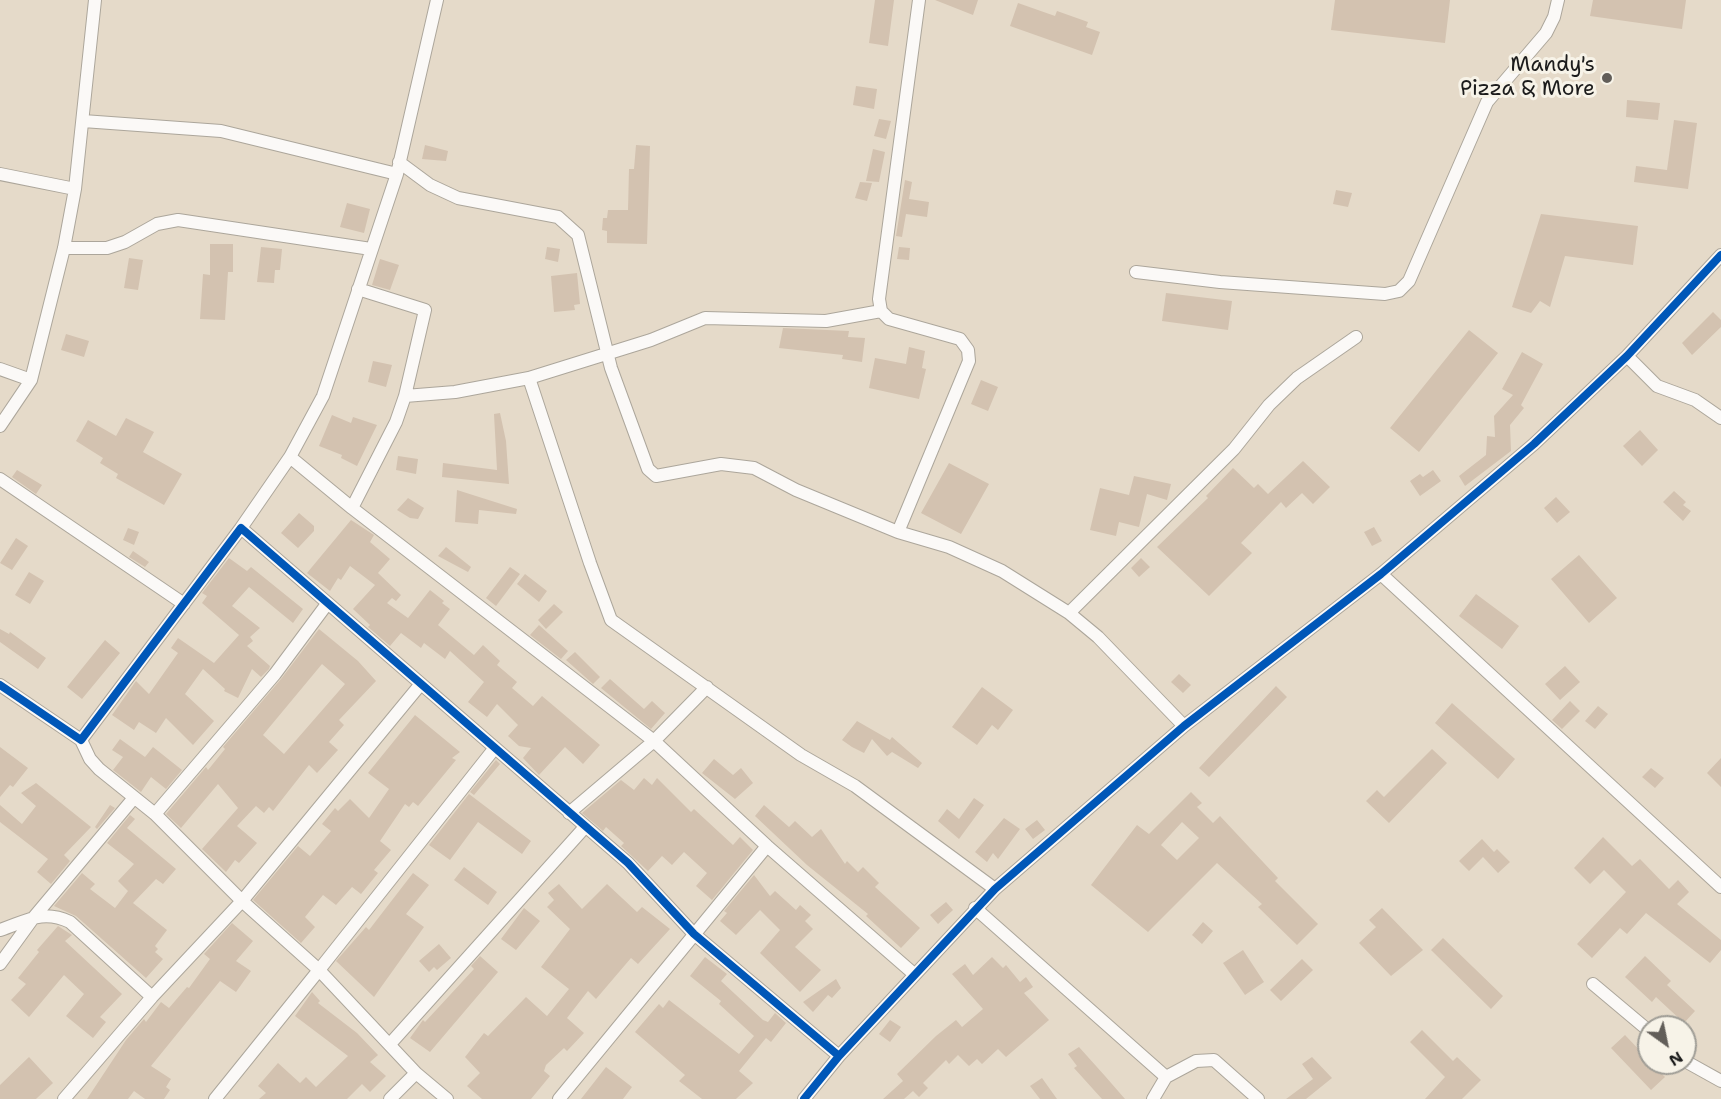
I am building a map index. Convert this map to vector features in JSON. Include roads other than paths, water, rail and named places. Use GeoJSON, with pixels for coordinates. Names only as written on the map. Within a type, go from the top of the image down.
{"type":"FeatureCollection","features":[{"type":"Feature","properties":{"kind":"street"},"geometry":{"type":"LineString","coordinates":[[0,426],[31,380],[64,248],[84,121],[95,0]]}},
{"type":"Feature","properties":{"kind":"street"},"geometry":{"type":"LineString","coordinates":[[81,740],[241,528],[290,457],[323,396],[398,168],[437,0]]}},
{"type":"Feature","properties":{"kind":"street"},"geometry":{"type":"LineString","coordinates":[[898,532],[969,361],[968,350],[960,339],[889,319],[881,311],[879,299],[919,0]]}},
{"type":"Feature","properties":{"kind":"street"},"geometry":{"type":"LineString","coordinates":[[1136,272],[1220,282],[1385,294],[1399,291],[1409,281],[1487,102],[1546,33],[1558,0]]}},
{"type":"Feature","properties":{"kind":"street"},"geometry":{"type":"LineString","coordinates":[[84,121],[221,131],[398,168],[458,198],[558,217],[570,225],[578,235],[592,281],[607,354],[648,469],[656,476],[721,464],[754,468],[796,490],[898,532],[949,547],[1002,571],[1069,613],[1098,637],[1184,726]]}},
{"type":"Feature","properties":{"kind":"street"},"geometry":{"type":"LineString","coordinates":[[0,174],[75,189]]}},
{"type":"Feature","properties":{"kind":"street"},"geometry":{"type":"LineString","coordinates":[[64,248],[107,248],[125,243],[157,224],[178,220],[371,249]]}},
{"type":"Feature","properties":{"kind":"street"},"geometry":{"type":"LineString","coordinates":[[804,1099],[838,1056],[975,908],[1184,726],[1381,574],[1534,444],[1627,356],[1721,255]]}},
{"type":"Feature","properties":{"kind":"street"},"geometry":{"type":"LineString","coordinates":[[352,508],[396,422],[405,396],[424,310],[358,289]]}},
{"type":"Feature","properties":{"kind":"street"},"geometry":{"type":"LineString","coordinates":[[405,396],[455,392],[529,378],[607,354],[705,318],[826,321],[881,311]]}},
{"type":"Feature","properties":{"kind":"street"},"geometry":{"type":"LineString","coordinates":[[1069,613],[1234,449],[1269,405],[1297,378],[1356,337]]}},
{"type":"Feature","properties":{"kind":"street"},"geometry":{"type":"LineString","coordinates":[[1627,356],[1657,386],[1695,400],[1721,418]]}},
{"type":"Feature","properties":{"kind":"street"},"geometry":{"type":"LineString","coordinates":[[0,369],[31,380]]}},
{"type":"Feature","properties":{"kind":"street"},"geometry":{"type":"LineString","coordinates":[[529,378],[611,620],[801,755],[855,786],[995,890]]}},
{"type":"Feature","properties":{"kind":"street"},"geometry":{"type":"LineString","coordinates":[[290,457],[352,508],[654,741],[767,846],[914,974]]}},
{"type":"Feature","properties":{"kind":"street"},"geometry":{"type":"LineString","coordinates":[[0,479],[184,604]]}},
{"type":"Feature","properties":{"kind":"street"},"geometry":{"type":"LineString","coordinates":[[241,528],[628,863],[694,934],[838,1056]]}},
{"type":"Feature","properties":{"kind":"street"},"geometry":{"type":"LineString","coordinates":[[1381,574],[1721,886]]}},
{"type":"Feature","properties":{"kind":"street"},"geometry":{"type":"LineString","coordinates":[[155,814],[275,674],[327,604]]}},
{"type":"Feature","properties":{"kind":"street"},"geometry":{"type":"LineString","coordinates":[[0,685],[81,740],[90,759],[133,799],[155,814],[242,901],[319,970],[416,1073],[447,1099]]}},
{"type":"Feature","properties":{"kind":"street"},"geometry":{"type":"LineString","coordinates":[[64,1099],[152,998],[242,901],[420,685]]}},
{"type":"Feature","properties":{"kind":"street"},"geometry":{"type":"LineString","coordinates":[[569,813],[654,741],[708,687]]}},
{"type":"Feature","properties":{"kind":"street"},"geometry":{"type":"LineString","coordinates":[[215,1099],[494,749]]}},
{"type":"Feature","properties":{"kind":"street"},"geometry":{"type":"LineString","coordinates":[[0,963],[34,917],[133,799]]}},
{"type":"Feature","properties":{"kind":"street"},"geometry":{"type":"LineString","coordinates":[[390,1044],[585,827]]}},
{"type":"Feature","properties":{"kind":"street"},"geometry":{"type":"LineString","coordinates":[[559,1099],[767,846]]}},
{"type":"Feature","properties":{"kind":"street"},"geometry":{"type":"LineString","coordinates":[[975,908],[1166,1077]]}},
{"type":"Feature","properties":{"kind":"street"},"geometry":{"type":"LineString","coordinates":[[0,930],[34,917],[55,915],[70,922],[152,998]]}},
{"type":"Feature","properties":{"kind":"street"},"geometry":{"type":"LineString","coordinates":[[1593,984],[1637,1021]]}},
{"type":"Feature","properties":{"kind":"street"},"geometry":{"type":"LineString","coordinates":[[1153,1099],[1166,1077],[1197,1061],[1214,1060],[1258,1099]]}},
{"type":"Feature","properties":{"kind":"street"},"geometry":{"type":"LineString","coordinates":[[1697,1068],[1721,1081]]}},
{"type":"Feature","properties":{"kind":"street"},"geometry":{"type":"LineString","coordinates":[[390,1099],[416,1073]]}},
{"type":"Feature","properties":{"kind":"place","name":"Mandy's Pizza & More"},"geometry":{"type":"Point","coordinates":[1607,78]}}]}
